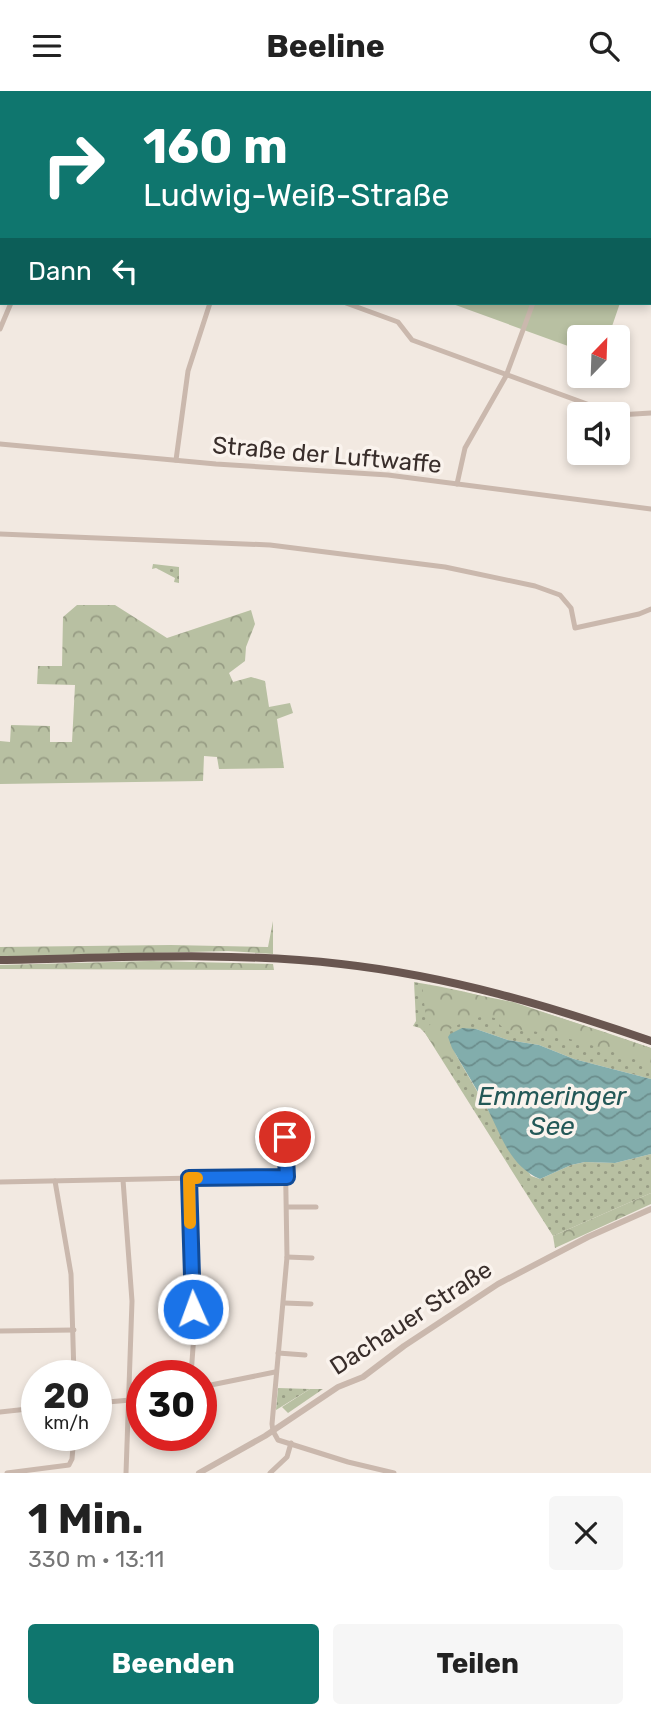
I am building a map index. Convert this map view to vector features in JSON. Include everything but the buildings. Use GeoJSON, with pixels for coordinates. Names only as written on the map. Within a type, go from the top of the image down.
{"type":"FeatureCollection","features":[{"type":"Feature","properties":{"kind":"highway"},"geometry":{"type":"LineString","coordinates":[[0,960],[230,956],[341,964],[446,981],[514,997],[651,1041]]}},
{"type":"Feature","properties":{"kind":"street"},"geometry":{"type":"LineString","coordinates":[[0,329],[10,305]]}},
{"type":"Feature","properties":{"kind":"street"},"geometry":{"type":"LineString","coordinates":[[176,460],[188,371],[209,305]]}},
{"type":"Feature","properties":{"kind":"street"},"geometry":{"type":"LineString","coordinates":[[351,305],[398,322],[412,340],[580,402]]}},
{"type":"Feature","properties":{"kind":"street"},"geometry":{"type":"LineString","coordinates":[[457,484],[465,449],[506,376],[532,305]]}},
{"type":"Feature","properties":{"kind":"street"},"geometry":{"type":"LineString","coordinates":[[630,415],[651,414]]}},
{"type":"Feature","properties":{"kind":"street","name":"Straße der Luftwaffe"},"geometry":{"type":"LineString","coordinates":[[0,444],[353,472],[651,509]]}},
{"type":"Feature","properties":{"kind":"street"},"geometry":{"type":"LineString","coordinates":[[0,534],[270,545],[445,567],[535,586],[560,595],[571,608],[575,628],[651,609]]}},
{"type":"Feature","properties":{"kind":"street"},"geometry":{"type":"LineString","coordinates":[[285,1137],[287,1257],[272,1431],[278,1440],[369,1470],[394,1473]]}},
{"type":"Feature","properties":{"kind":"street"},"geometry":{"type":"LineString","coordinates":[[0,1182],[287,1177]]}},
{"type":"Feature","properties":{"kind":"street"},"geometry":{"type":"LineString","coordinates":[[189,1178],[194,1334],[192,1360]]}},
{"type":"Feature","properties":{"kind":"street"},"geometry":{"type":"LineString","coordinates":[[123,1180],[132,1301],[130,1360]]}},
{"type":"Feature","properties":{"kind":"street"},"geometry":{"type":"LineString","coordinates":[[55,1181],[71,1274],[74,1360]]}},
{"type":"Feature","properties":{"kind":"street"},"geometry":{"type":"LineString","coordinates":[[287,1207],[316,1207]]}},
{"type":"Feature","properties":{"kind":"street","name":"Dachauer Straße"},"geometry":{"type":"LineString","coordinates":[[199,1473],[272,1431],[338,1387],[363,1377],[404,1346],[498,1284],[588,1237],[651,1209]]}},
{"type":"Feature","properties":{"kind":"street"},"geometry":{"type":"LineString","coordinates":[[287,1257],[312,1258]]}},
{"type":"Feature","properties":{"kind":"street"},"geometry":{"type":"LineString","coordinates":[[284,1303],[311,1304]]}},
{"type":"Feature","properties":{"kind":"street"},"geometry":{"type":"LineString","coordinates":[[0,1331],[74,1330]]}},
{"type":"Feature","properties":{"kind":"street"},"geometry":{"type":"LineString","coordinates":[[278,1353],[305,1355]]}},
{"type":"Feature","properties":{"kind":"street"},"geometry":{"type":"LineString","coordinates":[[217,1384],[275,1372]]}},
{"type":"Feature","properties":{"kind":"street"},"geometry":{"type":"LineString","coordinates":[[0,1412],[21,1410]]}},
{"type":"Feature","properties":{"kind":"street"},"geometry":{"type":"LineString","coordinates":[[270,1473],[287,1457],[291,1443]]}},
{"type":"Feature","properties":{"kind":"street"},"geometry":{"type":"LineString","coordinates":[[7,1473],[69,1465],[73,1451]]}},
{"type":"Feature","properties":{"kind":"street"},"geometry":{"type":"LineString","coordinates":[[126,1473],[127,1451]]}},
{"type":"Feature","properties":{"kind":"green space"},"geometry":{"type":"Polygon","coordinates":[[[455,305],[619,305],[612,325],[567,325],[567,346],[455,305]]]}},
{"type":"Feature","properties":{"kind":"green space"},"geometry":{"type":"Polygon","coordinates":[[[153,564],[179,567],[179,583],[156,568],[152,569],[153,564]]]}},
{"type":"Feature","properties":{"kind":"green space"},"geometry":{"type":"Polygon","coordinates":[[[77,605],[115,605],[167,638],[251,610],[255,624],[246,647],[245,661],[229,673],[233,682],[251,677],[265,681],[269,707],[290,703],[293,713],[277,719],[284,768],[219,769],[217,757],[204,756],[203,781],[0,784],[0,741],[10,742],[11,725],[50,726],[50,742],[72,742],[75,685],[37,684],[38,666],[62,666],[63,617],[77,605]]]}},
{"type":"Feature","properties":{"kind":"green space"},"geometry":{"type":"Polygon","coordinates":[[[273,921],[273,954],[228,951],[0,957],[0,947],[268,947],[273,921]]]}},
{"type":"Feature","properties":{"kind":"green space"},"geometry":{"type":"Polygon","coordinates":[[[151,961],[273,964],[274,970],[0,969],[0,965],[151,961]]]}},
{"type":"Feature","properties":{"kind":"green space"},"geometry":{"type":"Polygon","coordinates":[[[414,982],[504,1001],[651,1048],[651,1079],[476,1029],[452,1048],[531,1176],[540,1179],[571,1165],[585,1162],[615,1163],[651,1154],[651,1193],[553,1236],[425,1033],[413,1026],[416,1021],[414,982]]]}},
{"type":"Feature","properties":{"kind":"green space"},"geometry":{"type":"Polygon","coordinates":[[[422,984],[513,1002],[651,1048],[651,1065],[556,1036],[519,1030],[507,1031],[497,1019],[491,1017],[465,1022],[447,1031],[456,1056],[450,1061],[443,1060],[425,1033],[426,1028],[433,1022],[426,1019],[422,984]]]}},
{"type":"Feature","properties":{"kind":"green space"},"geometry":{"type":"Polygon","coordinates":[[[651,1193],[651,1204],[555,1248],[553,1236],[651,1193]]]}},
{"type":"Feature","properties":{"kind":"green space"},"geometry":{"type":"Polygon","coordinates":[[[278,1388],[310,1389],[276,1410],[278,1388]]]}},
{"type":"Feature","properties":{"kind":"green space"},"geometry":{"type":"Polygon","coordinates":[[[310,1389],[323,1389],[288,1413],[282,1407],[310,1389]]]}},
{"type":"Feature","properties":{"kind":"water","name":"Emmeringer See"},"geometry":{"type":"Polygon","coordinates":[[[462,1028],[539,1045],[574,1059],[651,1079],[651,1154],[615,1163],[585,1162],[571,1165],[540,1179],[521,1167],[508,1150],[452,1048],[448,1037],[462,1028]]]}},
{"type":"Feature","properties":{"kind":"slow traffic"},"geometry":{"type":"LineString","coordinates":[[190,1223],[189,1178],[197,1178]]}},
{"type":"Feature","properties":{"kind":"route"},"geometry":{"type":"LineString","coordinates":[[193,1309],[189,1178],[287,1177],[285,1137]]}}]}
